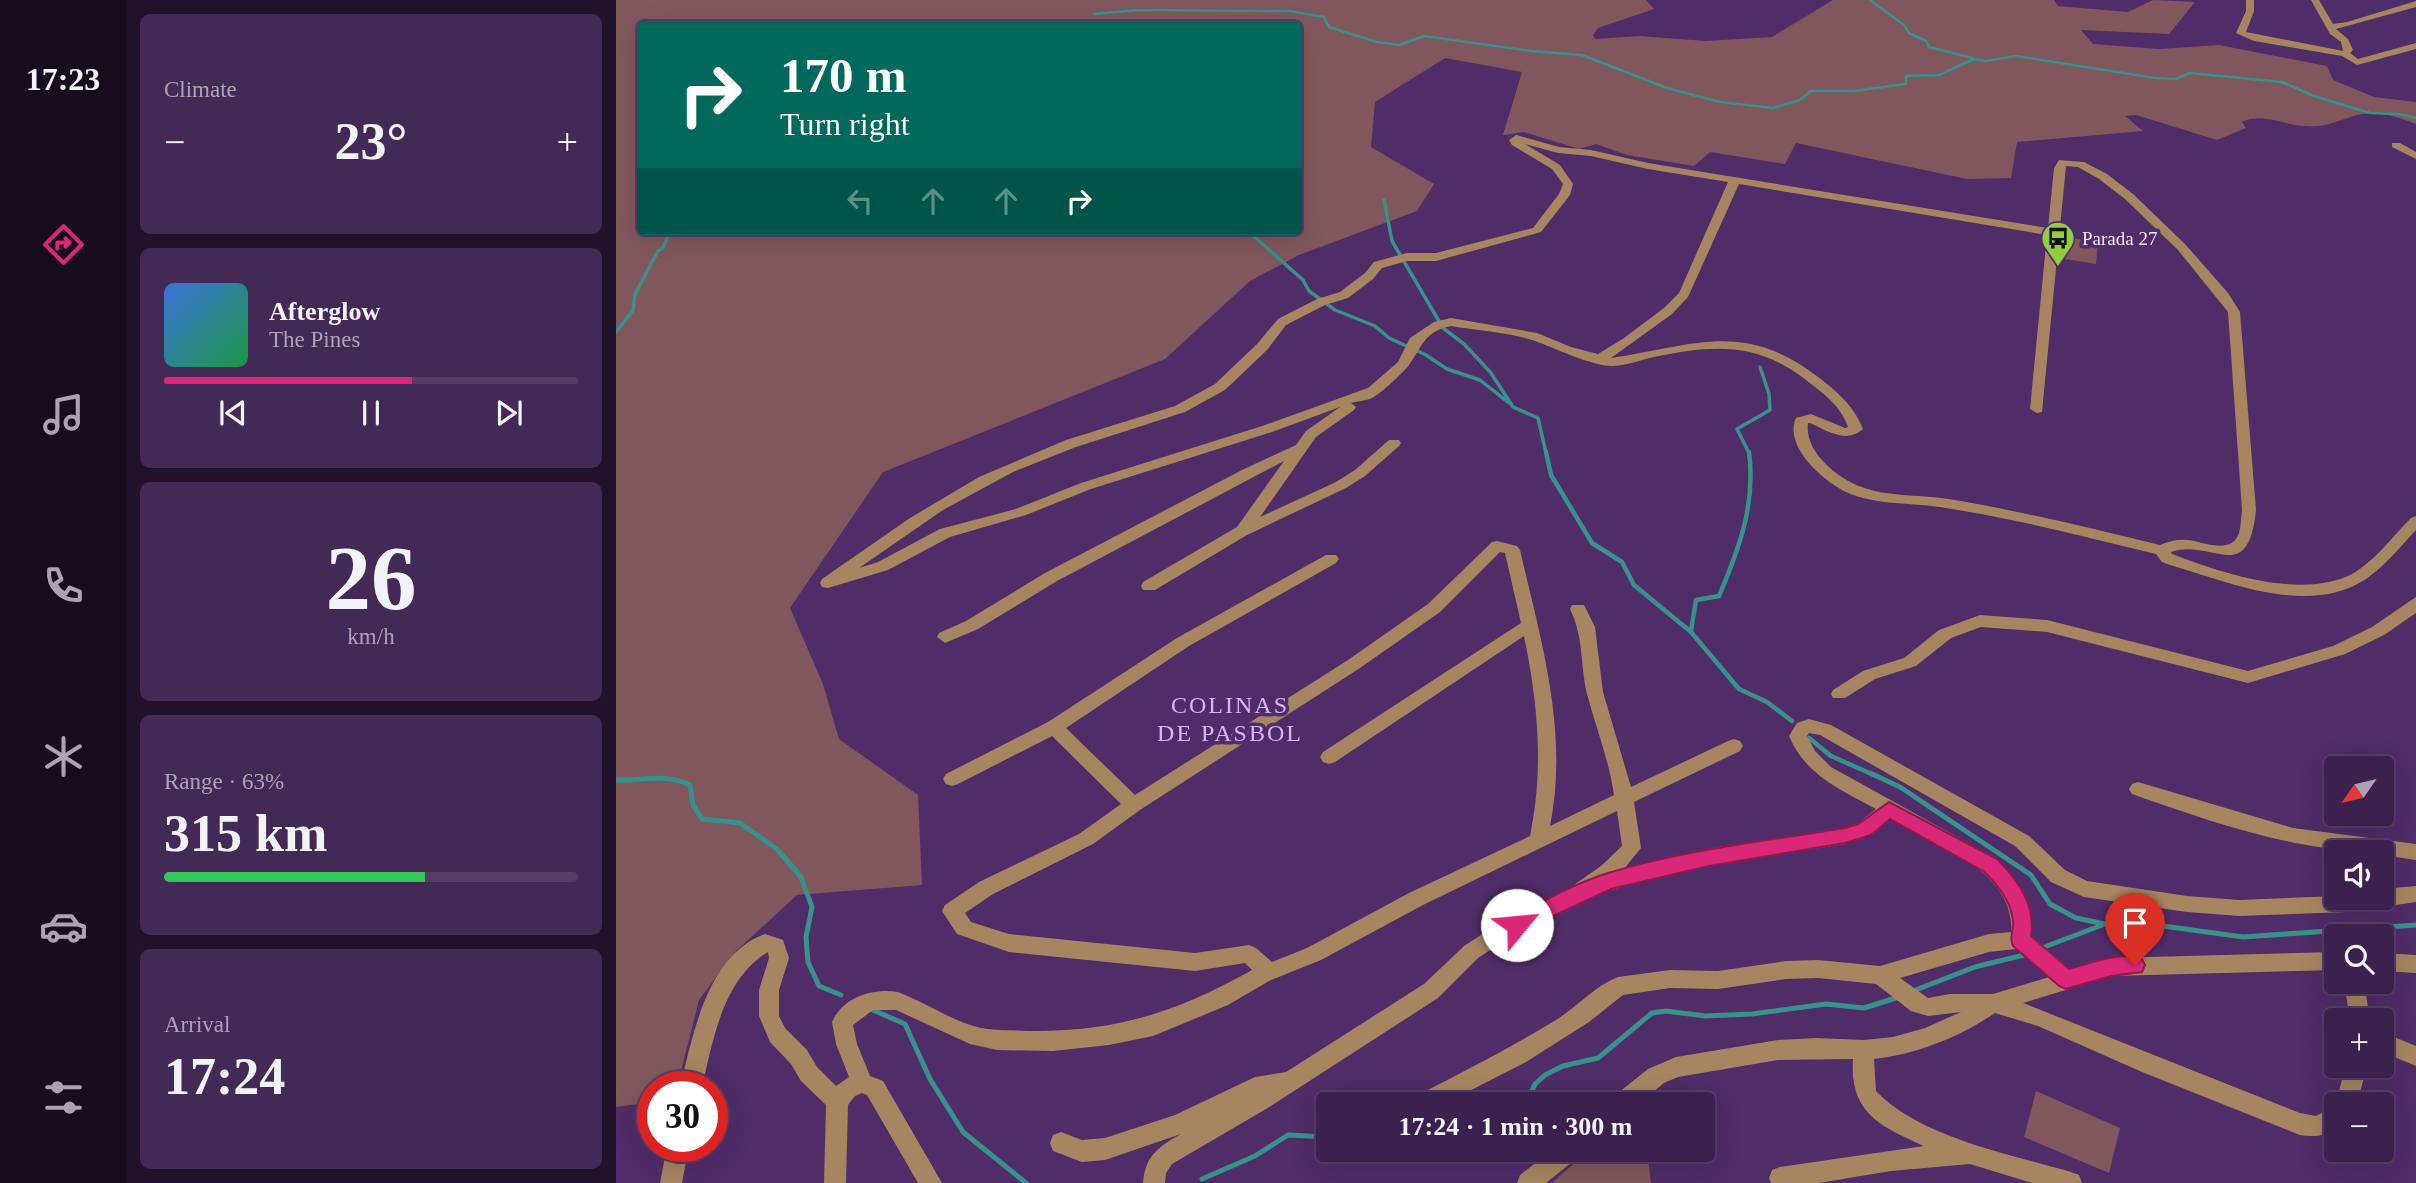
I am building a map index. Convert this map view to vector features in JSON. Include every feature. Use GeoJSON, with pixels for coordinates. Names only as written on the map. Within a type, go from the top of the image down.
{"type":"FeatureCollection","features":[{"type":"Feature","properties":{"kind":"street"},"geometry":{"type":"LineString","coordinates":[[2250,0],[2241,33],[2254,38],[2345,54],[2357,62],[2416,46]]}},
{"type":"Feature","properties":{"kind":"street"},"geometry":{"type":"LineString","coordinates":[[2315,0],[2331,27],[2345,41],[2348,50],[2345,54]]}},
{"type":"Feature","properties":{"kind":"street"},"geometry":{"type":"LineString","coordinates":[[2384,0],[2416,11]]}},
{"type":"Feature","properties":{"kind":"street"},"geometry":{"type":"LineString","coordinates":[[2331,27],[2348,25],[2416,4]]}},
{"type":"Feature","properties":{"kind":"street"},"geometry":{"type":"LineString","coordinates":[[1375,390],[1267,429],[1086,486],[1021,512],[945,533],[883,566],[828,583],[895,533],[990,477],[1039,456],[1180,409],[1201,398],[1220,387],[1262,347],[1282,322],[1312,306],[1344,295],[1382,263],[1407,257],[1436,257],[1537,230],[1564,195],[1568,184],[1561,172],[1517,143],[1514,140],[1516,138],[1558,150],[1591,153],[1648,166],[1890,208],[2052,232]]}},
{"type":"Feature","properties":{"kind":"street"},"geometry":{"type":"LineString","coordinates":[[2396,145],[2416,156]]}},
{"type":"Feature","properties":{"kind":"street"},"geometry":{"type":"LineString","coordinates":[[2037,409],[2060,164],[2070,160],[2084,164],[2136,203],[2203,270],[2234,312],[2249,510],[2248,534],[2243,542],[2228,550],[2170,545],[2161,550]]}},
{"type":"Feature","properties":{"kind":"street"},"geometry":{"type":"LineString","coordinates":[[1605,360],[1604,354],[1629,341],[1684,294],[1735,180]]}},
{"type":"Feature","properties":{"kind":"street"},"geometry":{"type":"LineString","coordinates":[[1242,531],[1311,434],[1333,416],[1375,390],[1403,364],[1415,341],[1438,325],[1451,322],[1537,337],[1566,350],[1611,362],[1655,352],[1710,346],[1761,349],[1779,356],[1835,396],[1854,422],[1856,429],[1844,433],[1811,418],[1801,421],[1799,426],[1805,448],[1844,485],[1864,493],[1934,500],[2005,514],[2161,550],[2167,558],[2175,561],[2259,584],[2299,591],[2318,590],[2360,576],[2416,521]]}},
{"type":"Feature","properties":{"kind":"street"},"geometry":{"type":"LineString","coordinates":[[1149,586],[1242,531],[1341,485],[1360,473],[1394,443]]}},
{"type":"Feature","properties":{"kind":"street"},"geometry":{"type":"LineString","coordinates":[[945,637],[972,625],[1051,577],[1247,473],[1303,447]]}},
{"type":"Feature","properties":{"kind":"street"},"geometry":{"type":"LineString","coordinates":[[1269,972],[1249,954],[1195,962],[1009,943],[964,928],[952,911],[986,888],[1086,839],[1134,805],[1354,664],[1434,608],[1497,546],[1512,550],[1544,685],[1550,762],[1545,817],[1538,840]]}},
{"type":"Feature","properties":{"kind":"street"},"geometry":{"type":"LineString","coordinates":[[952,779],[1054,727],[1183,642],[1331,559]]}},
{"type":"Feature","properties":{"kind":"street"},"geometry":{"type":"LineString","coordinates":[[1839,694],[1869,676],[1910,663],[1945,634],[1980,621],[2047,626],[2248,677],[2339,650],[2406,614],[2416,603]]}},
{"type":"Feature","properties":{"kind":"street"},"geometry":{"type":"LineString","coordinates":[[1154,1183],[1155,1170],[1164,1156],[1295,1078],[1431,991],[1480,947],[1578,893],[1608,872],[1632,848],[1620,773],[1595,692],[1587,627],[1577,609]]}},
{"type":"Feature","properties":{"kind":"street"},"geometry":{"type":"LineString","coordinates":[[1329,757],[1529,625]]}},
{"type":"Feature","properties":{"kind":"street"},"geometry":{"type":"LineString","coordinates":[[2020,940],[2023,924],[2020,906],[1996,871],[1825,772],[1808,758],[1799,732],[1809,726],[1825,730],[2022,841],[2058,876],[2084,889],[2187,904],[2239,908],[2324,905]]}},
{"type":"Feature","properties":{"kind":"street"},"geometry":{"type":"LineString","coordinates":[[1054,727],[1134,805]]}},
{"type":"Feature","properties":{"kind":"street"},"geometry":{"type":"LineString","coordinates":[[862,1083],[852,1052],[841,1035],[842,1022],[851,1012],[870,1001],[898,1001],[978,1037],[1053,1041],[1110,1035],[1153,1026],[1221,998],[1269,972],[1314,954],[1416,899],[1734,746]]}},
{"type":"Feature","properties":{"kind":"street"},"geometry":{"type":"LineString","coordinates":[[2138,789],[2293,836],[2416,852]]}},
{"type":"Feature","properties":{"kind":"street"},"geometry":{"type":"LineString","coordinates":[[1578,893],[1646,871],[1845,835],[1864,829],[1889,809]]}},
{"type":"Feature","properties":{"kind":"street"},"geometry":{"type":"LineString","coordinates":[[2394,897],[2416,894]]}},
{"type":"Feature","properties":{"kind":"street"},"geometry":{"type":"LineString","coordinates":[[1446,1092],[1518,1055],[1582,1015],[1618,986],[1670,979],[1718,980],[1786,970],[1880,975],[1989,943],[2020,940],[2066,979]]}},
{"type":"Feature","properties":{"kind":"street"},"geometry":{"type":"LineString","coordinates":[[696,1071],[718,996],[750,951],[765,943],[776,946],[779,958],[769,990],[769,1016],[777,1035],[799,1057],[809,1074],[837,1101]]}},
{"type":"Feature","properties":{"kind":"street"},"geometry":{"type":"LineString","coordinates":[[1636,1092],[1656,1076],[1676,1067],[1778,1050],[1864,1050],[1893,1047],[1928,1037],[1971,1018],[1993,1003],[2111,967],[2324,961]]}},
{"type":"Feature","properties":{"kind":"street"},"geometry":{"type":"LineString","coordinates":[[2394,963],[2416,964]]}},
{"type":"Feature","properties":{"kind":"street"},"geometry":{"type":"LineString","coordinates":[[1880,975],[1918,1004],[1928,1007],[1950,1003],[1993,1003],[2041,1018],[2150,1065],[2300,1124],[2318,1127],[2324,1123]]}},
{"type":"Feature","properties":{"kind":"street"},"geometry":{"type":"LineString","coordinates":[[2394,1047],[2416,1056]]}},
{"type":"Feature","properties":{"kind":"street"},"geometry":{"type":"LineString","coordinates":[[1864,1050],[1864,1089],[1875,1106],[1901,1124],[1975,1153],[2071,1183]]}},
{"type":"Feature","properties":{"kind":"street"},"geometry":{"type":"LineString","coordinates":[[1061,1143],[1082,1151],[1105,1149],[1179,1124],[1255,1087],[1295,1078]]}},
{"type":"Feature","properties":{"kind":"street"},"geometry":{"type":"LineString","coordinates":[[835,1183],[837,1101],[848,1088],[862,1083],[875,1088],[931,1183]]}},
{"type":"Feature","properties":{"kind":"street"},"geometry":{"type":"LineString","coordinates":[[1780,1178],[1891,1160],[1975,1153]]}},
{"type":"Feature","properties":{"kind":"street"},"geometry":{"type":"LineString","coordinates":[[671,1183],[675,1162]]}},
{"type":"Feature","properties":{"kind":"street"},"geometry":{"type":"LineString","coordinates":[[1528,1183],[1554,1162]]}},
{"type":"Feature","properties":{"kind":"shaded area"},"geometry":{"type":"Polygon","coordinates":[[[616,0],[1646,0],[1654,9],[1598,28],[1593,35],[1595,39],[1639,36],[1706,41],[1772,37],[1833,0],[2054,0],[2058,6],[2128,12],[2153,0],[2195,2],[2169,34],[2081,30],[2093,44],[2159,49],[2219,45],[2327,66],[2333,80],[2374,97],[2416,102],[2416,124],[2377,113],[2314,126],[2258,118],[2242,122],[2246,128],[2217,140],[2136,115],[2125,116],[2143,131],[2017,142],[2011,178],[1967,179],[1796,143],[1785,164],[1710,152],[1694,166],[1627,155],[1596,144],[1579,149],[1524,132],[1503,135],[1522,72],[1445,58],[1375,102],[1371,147],[1434,184],[1417,211],[1299,255],[1250,281],[1165,359],[883,472],[790,608],[823,684],[839,739],[918,795],[922,885],[797,895],[735,952],[699,1000],[681,1071],[637,1071],[637,1104],[616,1107],[616,0]]]}},
{"type":"Feature","properties":{"kind":"shaded area"},"geometry":{"type":"Polygon","coordinates":[[[2068,237],[2098,243],[2096,264],[2065,259],[2068,237]]]}},
{"type":"Feature","properties":{"kind":"shaded area"},"geometry":{"type":"Polygon","coordinates":[[[2036,1091],[2120,1128],[2109,1173],[2024,1137],[2036,1091]]]}},
{"type":"Feature","properties":{"kind":"shaded area"},"geometry":{"type":"Polygon","coordinates":[[[1576,1162],[1648,1162],[1651,1183],[1552,1183],[1576,1162]]]}},
{"type":"Feature","properties":{"kind":"waterway"},"geometry":{"type":"LineString","coordinates":[[1870,0],[1904,25],[1909,33],[1926,41],[1929,47],[1972,58]]}},
{"type":"Feature","properties":{"kind":"waterway"},"geometry":{"type":"LineString","coordinates":[[1094,14],[1138,10],[1289,11],[1324,17],[1329,27],[1377,42],[1399,45],[1424,36],[1531,51],[1582,55],[1667,88],[1720,102],[1773,108],[1800,100],[1811,91],[1854,91],[1906,84],[1906,76],[1939,75],[1974,59],[1986,61],[2016,56],[2155,78],[2176,79],[2190,73],[2282,82],[2314,96],[2370,113],[2399,114],[2416,118]]}},
{"type":"Feature","properties":{"kind":"waterway"},"geometry":{"type":"LineString","coordinates":[[1384,200],[1392,241],[1443,328],[1464,344],[1491,373],[1513,407],[1538,418],[1546,453]]}},
{"type":"Feature","properties":{"kind":"waterway"},"geometry":{"type":"LineString","coordinates":[[616,332],[633,310],[635,294],[668,235]]}},
{"type":"Feature","properties":{"kind":"waterway"},"geometry":{"type":"LineString","coordinates":[[1252,235],[1303,280],[1309,291],[1335,310],[1375,326],[1389,338],[1426,355],[1447,369],[1480,380],[1509,403]]}},
{"type":"Feature","properties":{"kind":"waterway"},"geometry":{"type":"LineString","coordinates":[[1749,453],[1737,429],[1770,410],[1769,394],[1760,367]]}},
{"type":"Feature","properties":{"kind":"waterway"},"geometry":{"type":"LineString","coordinates":[[1546,452],[1551,475],[1592,543],[1622,562],[1634,585],[1691,632],[1739,689],[1767,702],[1792,721]]}},
{"type":"Feature","properties":{"kind":"waterway"},"geometry":{"type":"LineString","coordinates":[[1691,631],[1696,600],[1719,596],[1739,543],[1750,490],[1749,452]]}},
{"type":"Feature","properties":{"kind":"waterway"},"geometry":{"type":"LineString","coordinates":[[1809,738],[1831,756],[1874,775]]}},
{"type":"Feature","properties":{"kind":"waterway"},"geometry":{"type":"LineString","coordinates":[[1870,773],[1900,787],[2031,875],[2050,904],[2076,918],[2105,924]]}},
{"type":"Feature","properties":{"kind":"waterway"},"geometry":{"type":"LineString","coordinates":[[616,780],[663,778],[681,781],[690,785],[693,805],[702,819],[740,823],[777,849],[801,877],[812,907],[806,937],[808,962],[819,986],[841,995]]}},
{"type":"Feature","properties":{"kind":"waterway"},"geometry":{"type":"LineString","coordinates":[[2039,949],[2105,924]]}},
{"type":"Feature","properties":{"kind":"waterway"},"geometry":{"type":"LineString","coordinates":[[2105,924],[2156,925],[2243,937],[2416,925]]}},
{"type":"Feature","properties":{"kind":"waterway"},"geometry":{"type":"LineString","coordinates":[[1913,991],[1975,967],[2028,954]]}},
{"type":"Feature","properties":{"kind":"waterway"},"geometry":{"type":"LineString","coordinates":[[1531,1092],[1535,1084],[1545,1075],[1563,1066],[1598,1058],[1652,1013],[1666,1011],[1705,1016],[1752,1014],[1826,1004],[1864,1008],[1899,997]]}},
{"type":"Feature","properties":{"kind":"waterway"},"geometry":{"type":"LineString","coordinates":[[873,1010],[905,1024],[930,1079],[963,1132],[1026,1183]]}},
{"type":"Feature","properties":{"kind":"waterway"},"geometry":{"type":"LineString","coordinates":[[1202,1179],[1255,1156],[1288,1135],[1316,1136]]}},
{"type":"Feature","properties":{"kind":"place","name":"Parada 27"},"geometry":{"type":"Point","coordinates":[2058,268]}},
{"type":"Feature","properties":{"kind":"district","name":"COLINAS DE PASBOL"},"geometry":{"type":"Point","coordinates":[1230,719]}},
{"type":"Feature","properties":{"kind":"route"},"geometry":{"type":"LineString","coordinates":[[1517,925],[1578,893],[1609,881],[1709,858],[1845,835],[1864,829],[1889,809],[1990,865],[2001,876],[2020,906],[2023,924],[2020,940],[2066,979],[2111,967],[2135,965]]}}]}
